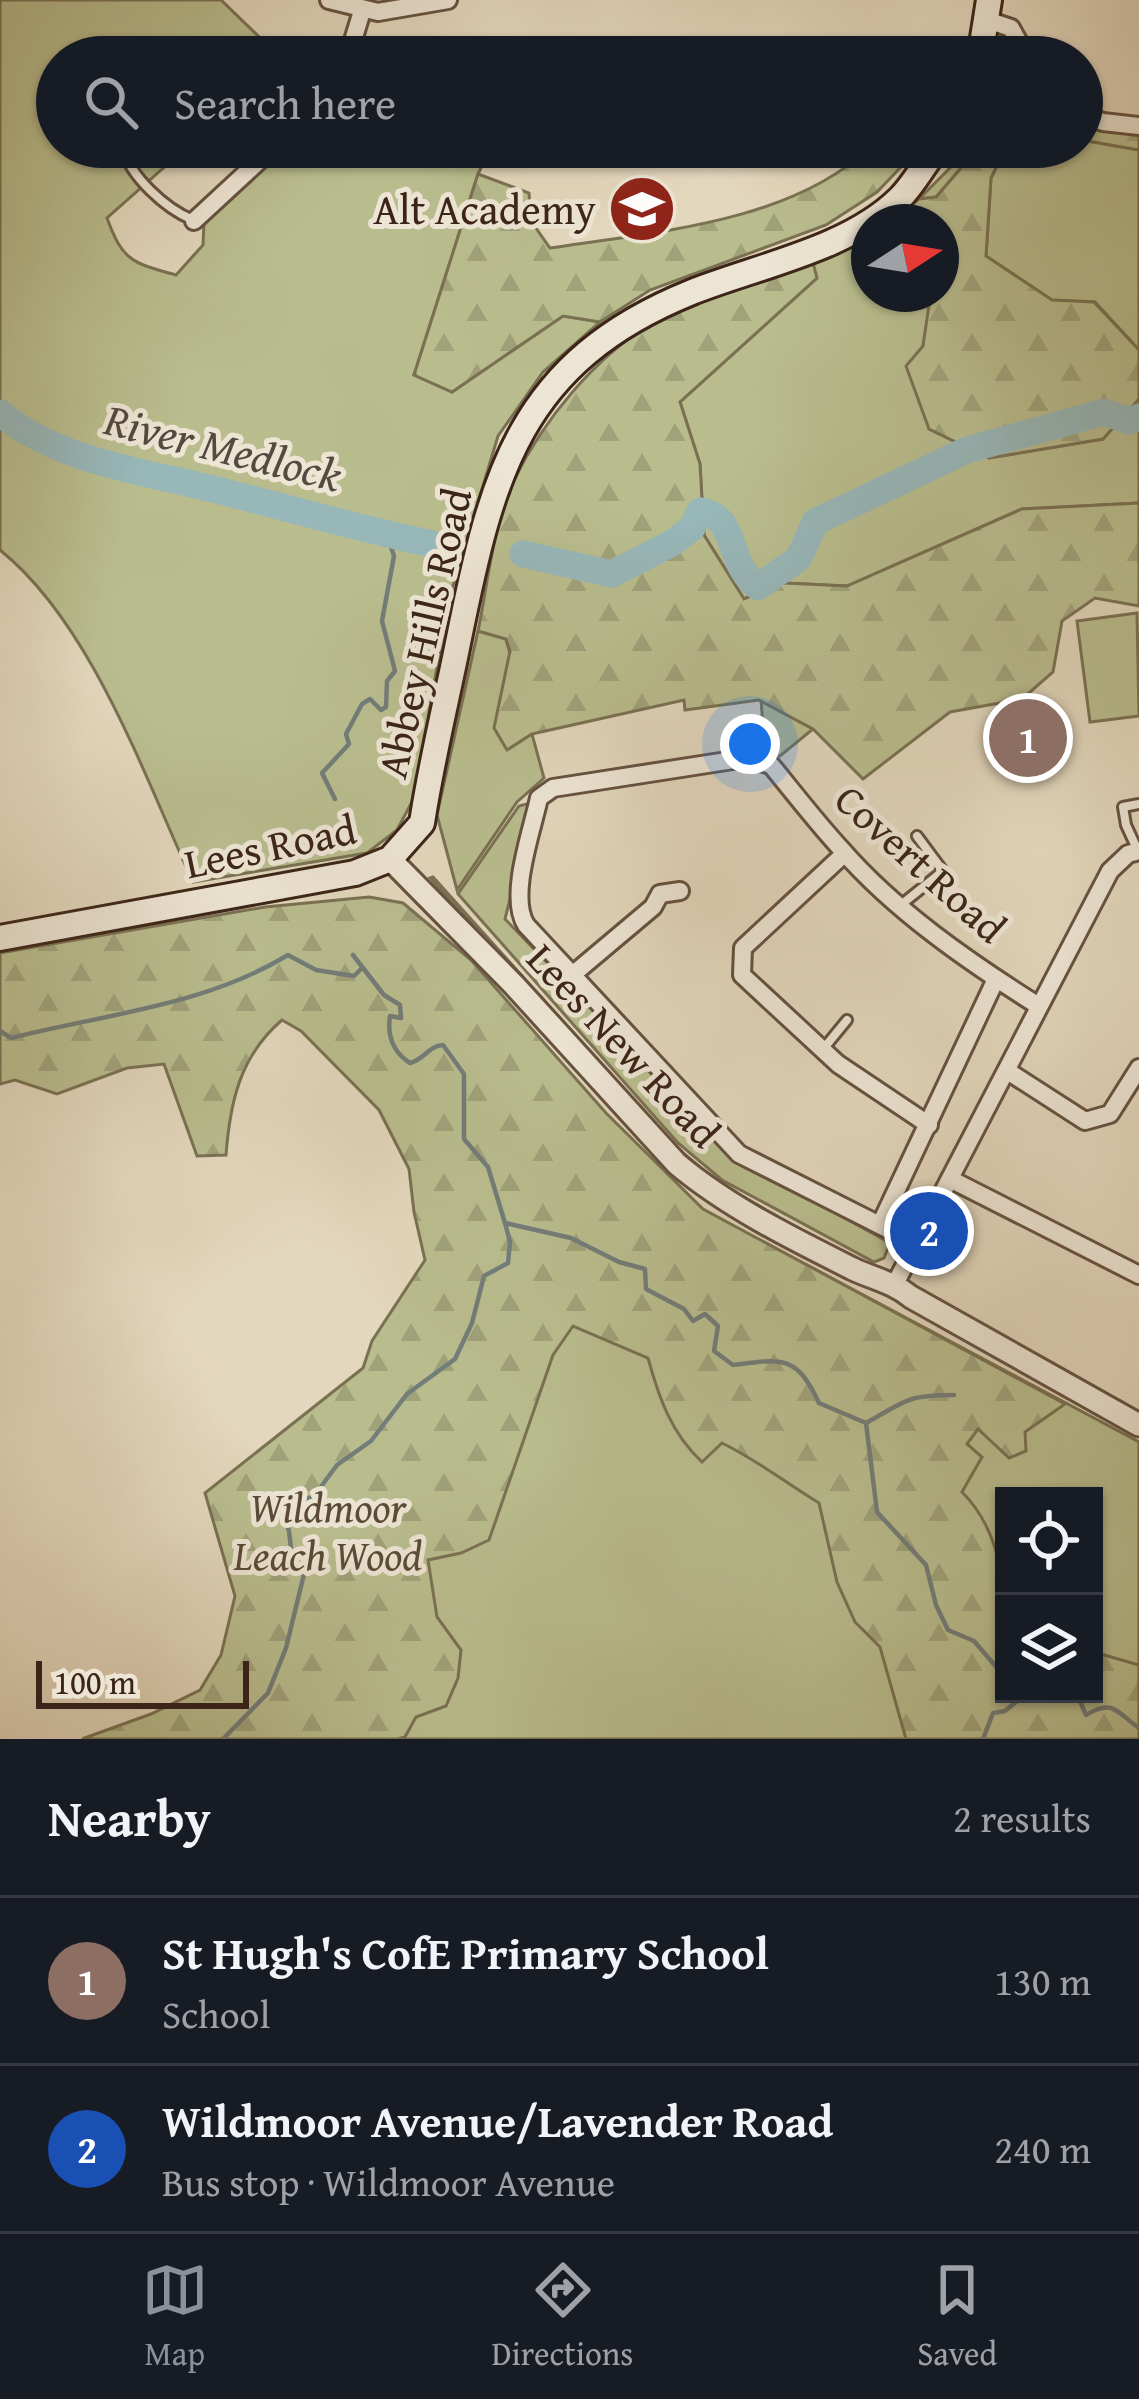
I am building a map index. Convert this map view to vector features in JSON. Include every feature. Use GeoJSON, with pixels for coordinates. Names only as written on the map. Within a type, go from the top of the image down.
{"type":"FeatureCollection","features":[{"type":"Feature","properties":{"kind":"main road","name":"Abbey Hills Road"},"geometry":{"type":"LineString","coordinates":[[390,859],[422,823],[487,514],[508,454],[556,381],[605,337],[643,312],[809,250],[868,221],[901,197],[922,168]]}},
{"type":"Feature","properties":{"kind":"main road","name":"Lees Road"},"geometry":{"type":"LineString","coordinates":[[0,938],[355,873],[390,859]]}},
{"type":"Feature","properties":{"kind":"street"},"geometry":{"type":"LineString","coordinates":[[329,0],[362,10],[396,10],[448,0]]}},
{"type":"Feature","properties":{"kind":"street"},"geometry":{"type":"LineString","coordinates":[[354,36],[362,10]]}},
{"type":"Feature","properties":{"kind":"street"},"geometry":{"type":"LineString","coordinates":[[988,10],[1015,36]]}},
{"type":"Feature","properties":{"kind":"street"},"geometry":{"type":"LineString","coordinates":[[1103,122],[1139,126]]}},
{"type":"Feature","properties":{"kind":"street"},"geometry":{"type":"LineString","coordinates":[[194,221],[251,168]]}},
{"type":"Feature","properties":{"kind":"street","name":"Covert Road"},"geometry":{"type":"LineString","coordinates":[[915,1243],[740,1154],[526,925],[519,906],[539,798],[553,788],[746,758],[763,760],[844,854],[901,905],[996,980],[1037,1005]]}},
{"type":"Feature","properties":{"kind":"street"},"geometry":{"type":"LineString","coordinates":[[895,1284],[1110,871],[1128,854],[1139,851]]}},
{"type":"Feature","properties":{"kind":"street"},"geometry":{"type":"LineString","coordinates":[[844,854],[743,949],[739,964],[748,983],[838,1064],[929,1125]]}},
{"type":"Feature","properties":{"kind":"street","name":"Lees New Road"},"geometry":{"type":"LineString","coordinates":[[390,859],[705,1187],[857,1271],[895,1284],[911,1298],[1138,1421]]}},
{"type":"Feature","properties":{"kind":"street"},"geometry":{"type":"LineString","coordinates":[[571,976],[653,907],[660,894],[680,891]]}},
{"type":"Feature","properties":{"kind":"street"},"geometry":{"type":"LineString","coordinates":[[880,1225],[996,980]]}},
{"type":"Feature","properties":{"kind":"street"},"geometry":{"type":"LineString","coordinates":[[1009,1072],[1085,1121],[1110,1114],[1139,1068]]}},
{"type":"Feature","properties":{"kind":"street"},"geometry":{"type":"LineString","coordinates":[[950,1179],[1139,1275]]}},
{"type":"Feature","properties":{"kind":"lane"},"geometry":{"type":"LineString","coordinates":[[134,168],[167,207],[194,221]]}},
{"type":"Feature","properties":{"kind":"lane"},"geometry":{"type":"LineString","coordinates":[[1139,804],[1123,807],[1139,851]]}},
{"type":"Feature","properties":{"kind":"lane"},"geometry":{"type":"LineString","coordinates":[[901,905],[943,871],[917,836]]}},
{"type":"Feature","properties":{"kind":"lane"},"geometry":{"type":"LineString","coordinates":[[824,1049],[847,1020]]}},
{"type":"Feature","properties":{"kind":"green space"},"geometry":{"type":"Polygon","coordinates":[[[0,0],[221,0],[258,36],[36,36],[36,168],[163,168],[107,218],[118,244],[139,263],[176,275],[203,245],[204,222],[260,168],[481,168],[414,375],[452,392],[563,316],[600,322],[543,372],[498,436],[449,599],[414,798],[397,830],[367,853],[193,882],[89,660],[33,581],[0,550],[0,0]]]}},
{"type":"Feature","properties":{"kind":"green space"},"geometry":{"type":"Polygon","coordinates":[[[1103,122],[1139,132],[1139,150],[1103,144],[1103,122]]]}},
{"type":"Feature","properties":{"kind":"green space"},"geometry":{"type":"Polygon","coordinates":[[[1103,144],[1139,150],[1139,350],[1095,302],[1052,300],[986,256],[991,178],[996,168],[1103,168],[1103,144]]]}},
{"type":"Feature","properties":{"kind":"green space"},"geometry":{"type":"Polygon","coordinates":[[[844,168],[900,168],[877,192],[851,204],[851,209],[826,225],[650,290],[600,322],[563,316],[452,392],[414,375],[478,174],[529,193],[531,221],[550,248],[719,220],[801,193],[844,168]]]}},
{"type":"Feature","properties":{"kind":"green space"},"geometry":{"type":"Polygon","coordinates":[[[950,168],[961,168],[936,197],[919,199],[950,168]]]}},
{"type":"Feature","properties":{"kind":"green space"},"geometry":{"type":"Polygon","coordinates":[[[961,168],[996,168],[991,178],[986,256],[1052,300],[1094,302],[1139,350],[1139,399],[1103,439],[989,458],[929,429],[906,366],[923,346],[928,312],[959,312],[959,204],[912,204],[936,197],[961,168]]]}},
{"type":"Feature","properties":{"kind":"green space"},"geometry":{"type":"Polygon","coordinates":[[[851,242],[851,312],[929,312],[923,346],[929,429],[989,458],[1102,439],[1139,399],[1139,503],[1022,509],[847,586],[784,583],[744,599],[704,535],[700,464],[680,402],[816,279],[812,259],[851,242]]]}},
{"type":"Feature","properties":{"kind":"green space"},"geometry":{"type":"Polygon","coordinates":[[[812,259],[817,278],[680,402],[700,464],[704,535],[744,599],[784,583],[847,586],[1022,509],[1139,503],[1139,606],[1095,598],[1062,621],[1053,672],[1022,699],[950,712],[863,779],[813,729],[759,700],[685,710],[684,700],[532,734],[507,750],[494,728],[510,651],[506,639],[478,631],[501,515],[514,480],[540,435],[591,372],[651,323],[710,295],[812,259]]]}},
{"type":"Feature","properties":{"kind":"green space"},"geometry":{"type":"Polygon","coordinates":[[[1137,613],[1139,716],[1090,722],[1077,621],[1137,613]]]}},
{"type":"Feature","properties":{"kind":"green space"},"geometry":{"type":"Polygon","coordinates":[[[478,631],[506,639],[544,778],[517,802],[457,890],[437,815],[478,631]]]}},
{"type":"Feature","properties":{"kind":"green space"},"geometry":{"type":"Polygon","coordinates":[[[761,701],[813,729],[780,756],[765,748],[761,701]]]}},
{"type":"Feature","properties":{"kind":"green space"},"geometry":{"type":"Polygon","coordinates":[[[534,802],[505,919],[736,1158],[890,1243],[884,1258],[874,1262],[722,1180],[678,1143],[458,894],[519,806],[534,802]]]}},
{"type":"Feature","properties":{"kind":"green space"},"geometry":{"type":"Polygon","coordinates":[[[433,877],[676,1147],[717,1182],[854,1260],[716,1184],[674,1150],[433,877]]]}},
{"type":"Feature","properties":{"kind":"green space","name":"Wildmoor Leach Wood"},"geometry":{"type":"Polygon","coordinates":[[[369,897],[403,903],[471,960],[606,1113],[703,1209],[1065,1404],[1025,1432],[1026,1451],[1009,1458],[978,1429],[967,1444],[982,1457],[962,1492],[979,1513],[995,1548],[995,1703],[1103,1703],[1103,1655],[1139,1665],[1139,1739],[906,1739],[880,1647],[855,1622],[837,1582],[819,1503],[722,1443],[702,1462],[668,1414],[648,1358],[573,1326],[553,1355],[489,1540],[461,1553],[428,1560],[437,1617],[461,1650],[458,1678],[446,1706],[416,1717],[405,1737],[397,1739],[82,1739],[200,1690],[221,1655],[235,1596],[205,1493],[363,1368],[372,1341],[425,1260],[409,1169],[379,1110],[301,1031],[282,1020],[268,1034],[240,1081],[226,1155],[197,1156],[164,1064],[127,1068],[57,1094],[15,1080],[0,1084],[0,953],[265,907],[369,897]]]}},
{"type":"Feature","properties":{"kind":"green space"},"geometry":{"type":"Polygon","coordinates":[[[807,1265],[1139,1442],[1139,1739],[371,1739],[415,1567],[558,1314],[807,1265]]]}},
{"type":"Feature","properties":{"kind":"waterway","name":"River Medlock"},"geometry":{"type":"LineString","coordinates":[[523,554],[612,574],[672,543],[692,528],[700,511],[721,522],[740,566],[758,587],[799,558],[815,522],[967,450],[1104,412],[1129,421],[1139,417]]}},
{"type":"Feature","properties":{"kind":"waterway","name":"River Medlock"},"geometry":{"type":"LineString","coordinates":[[0,413],[51,444],[108,464],[432,544]]}},
{"type":"Feature","properties":{"kind":"waterway"},"geometry":{"type":"LineString","coordinates":[[335,799],[322,773],[349,744],[346,734],[362,704],[370,699],[381,710],[386,707],[387,681],[395,671],[382,621],[394,556],[379,532]]}},
{"type":"Feature","properties":{"kind":"waterway"},"geometry":{"type":"LineString","coordinates":[[0,1031],[11,1038],[154,1007],[223,986],[288,955],[316,970],[354,976],[361,969]]}},
{"type":"Feature","properties":{"kind":"waterway"},"geometry":{"type":"LineString","coordinates":[[353,955],[384,995],[400,1005],[401,1018],[390,1016],[389,1023],[399,1054],[410,1063],[443,1045],[464,1074],[464,1139],[488,1167],[505,1223],[571,1238],[645,1269],[646,1289],[684,1309],[693,1321],[705,1314],[718,1326],[714,1351],[733,1365],[786,1363],[803,1376],[819,1403],[866,1423],[877,1512],[926,1565],[948,1630],[974,1641],[995,1666]]}},
{"type":"Feature","properties":{"kind":"waterway"},"geometry":{"type":"LineString","coordinates":[[223,1739],[268,1693],[286,1648],[306,1566],[293,1566],[281,1508],[314,1496],[337,1465],[371,1441],[407,1394],[455,1359],[472,1323],[484,1276],[508,1263],[505,1223]]}},
{"type":"Feature","properties":{"kind":"waterway"},"geometry":{"type":"LineString","coordinates":[[866,1423],[907,1401],[954,1395]]}},
{"type":"Feature","properties":{"kind":"waterway"},"geometry":{"type":"LineString","coordinates":[[983,1739],[993,1713],[1015,1703]]}},
{"type":"Feature","properties":{"kind":"waterway"},"geometry":{"type":"LineString","coordinates":[[1081,1703],[1086,1715],[1109,1708],[1139,1728]]}},
{"type":"Feature","properties":{"kind":"place","name":"Alt Academy"},"geometry":{"type":"Point","coordinates":[642,209]}},
{"type":"Feature","properties":{"kind":"place","name":"St Hugh's CofE Primary School"},"geometry":{"type":"Point","coordinates":[1028,738]}},
{"type":"Feature","properties":{"kind":"place","name":"Wildmoor Avenue/Lavender Road"},"geometry":{"type":"Point","coordinates":[929,1231]}}]}
